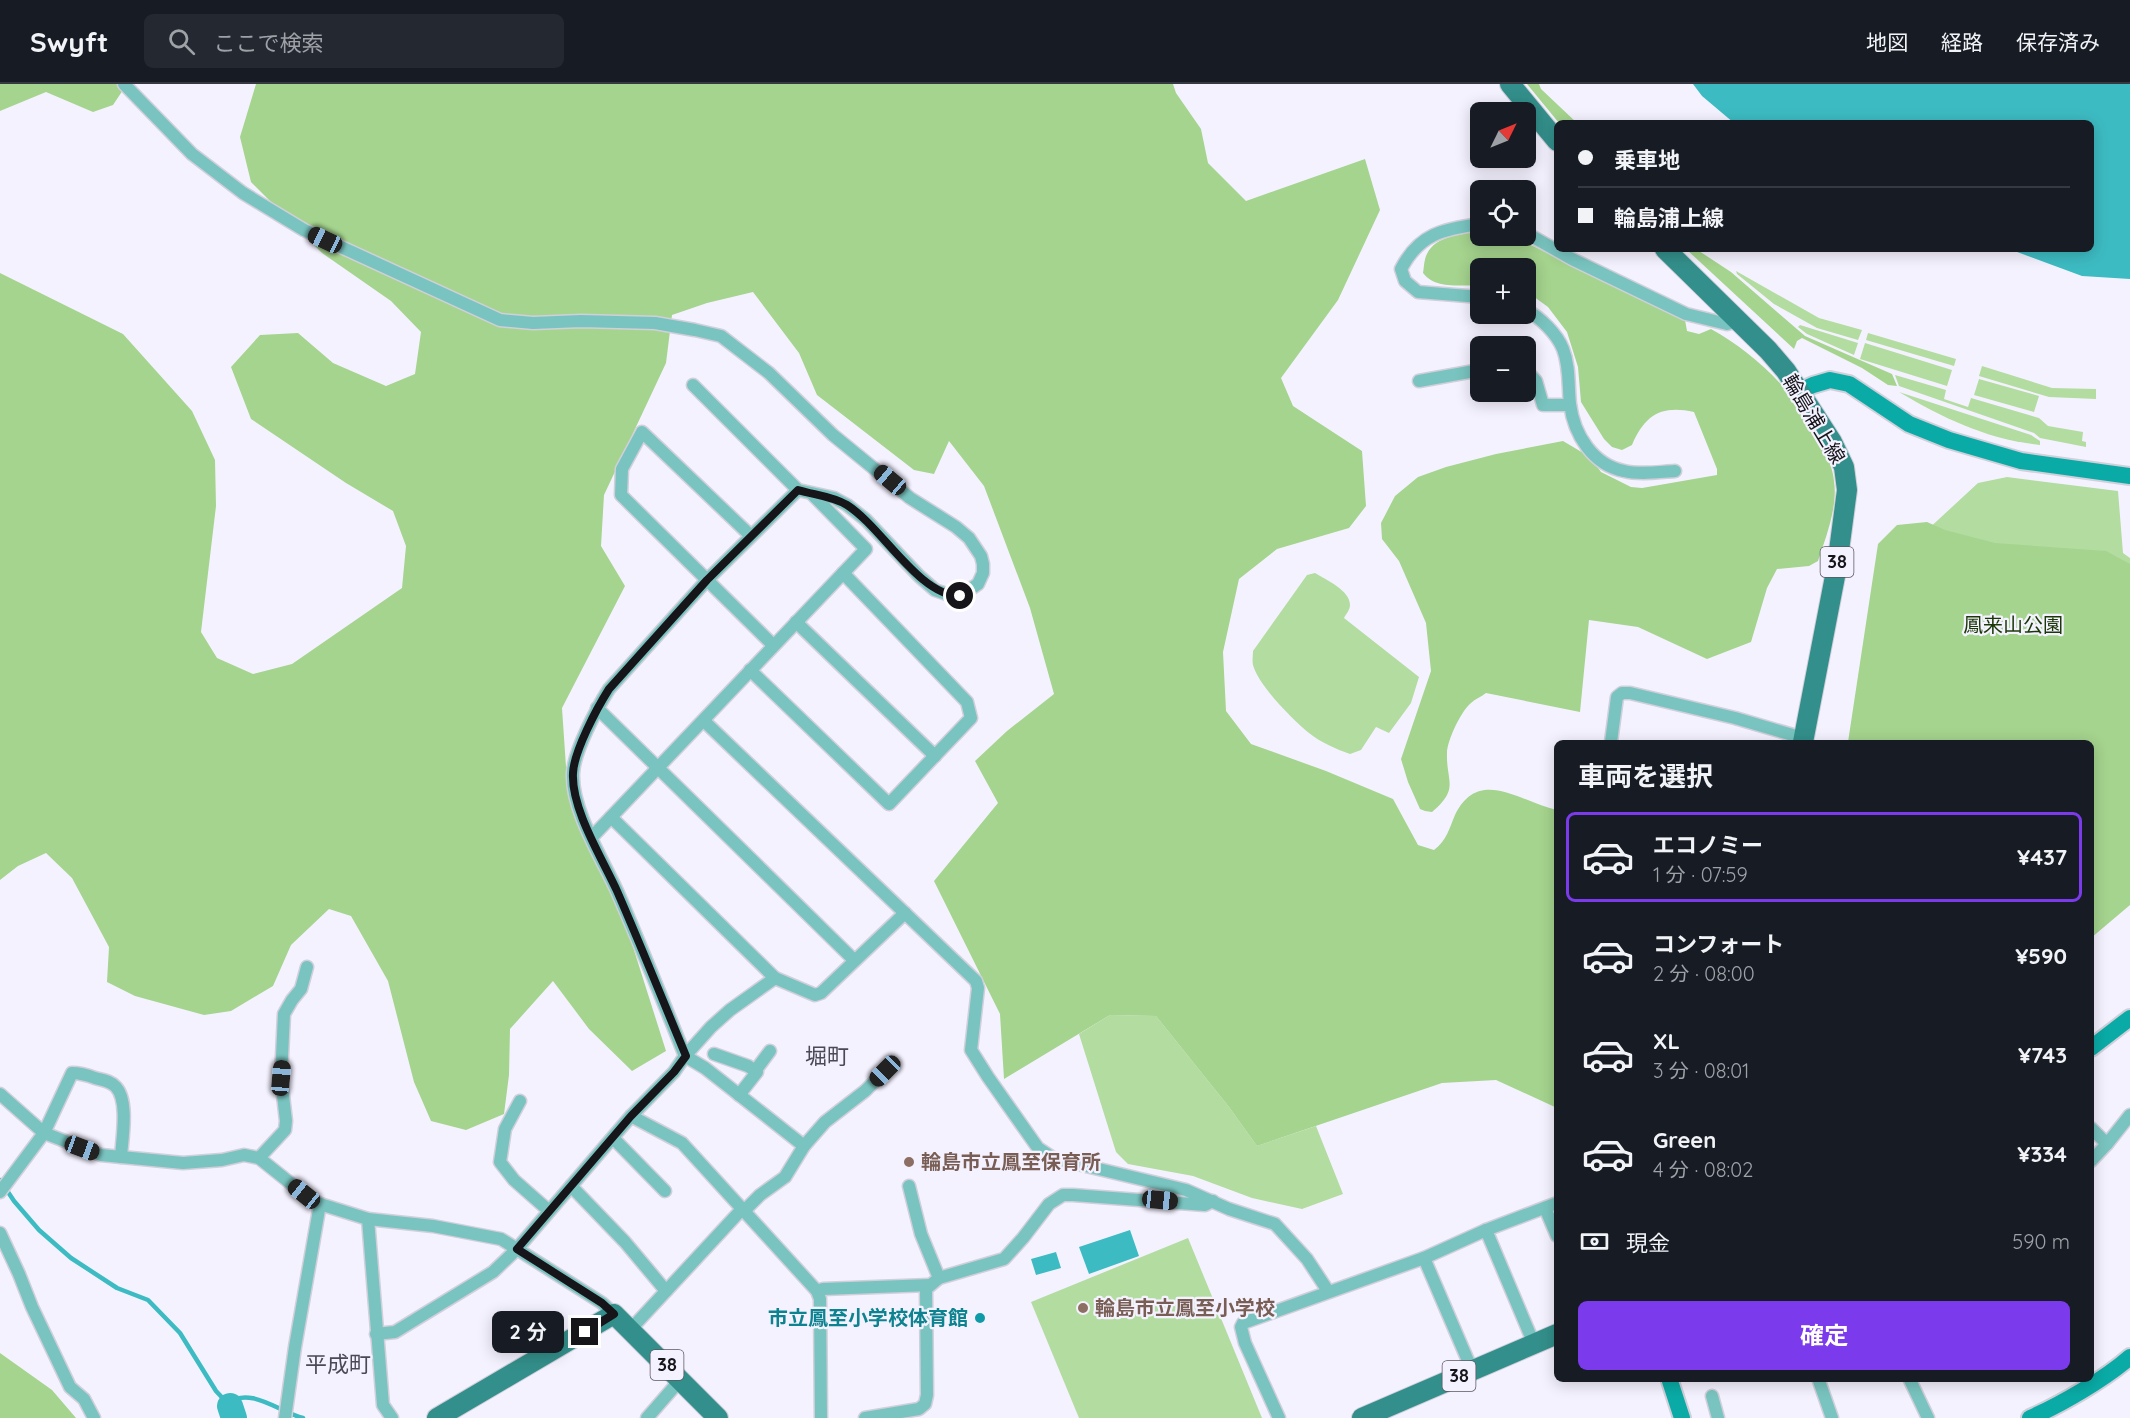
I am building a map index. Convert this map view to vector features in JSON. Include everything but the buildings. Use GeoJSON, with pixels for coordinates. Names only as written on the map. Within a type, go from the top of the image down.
{"type":"FeatureCollection","features":[{"type":"Feature","properties":{"kind":"main road"},"geometry":{"type":"LineString","coordinates":[[1510,84],[1528,109],[1554,138]]}},
{"type":"Feature","properties":{"kind":"main road","name":"輪島浦上線"},"geometry":{"type":"LineString","coordinates":[[1668,252],[1768,350],[1800,391],[1840,456],[1847,480],[1837,566],[1803,740]]}},
{"type":"Feature","properties":{"kind":"main road"},"geometry":{"type":"LineString","coordinates":[[437,1418],[614,1314]]}},
{"type":"Feature","properties":{"kind":"main road","name":"38"},"geometry":{"type":"LineString","coordinates":[[614,1314],[718,1418]]}},
{"type":"Feature","properties":{"kind":"main road","name":"38"},"geometry":{"type":"LineString","coordinates":[[1362,1418],[1554,1335]]}},
{"type":"Feature","properties":{"kind":"street"},"geometry":{"type":"LineString","coordinates":[[124,84],[192,154],[243,192],[304,230],[500,320],[533,323],[581,321],[655,323],[721,336],[769,373],[833,435],[910,498],[956,527],[969,538],[981,556],[983,564],[983,573],[978,584],[960,596],[952,596],[935,590],[866,520],[847,505],[834,498],[798,490],[693,385]]}},
{"type":"Feature","properties":{"kind":"street"},"geometry":{"type":"LineString","coordinates":[[1470,226],[1424,239],[1414,248],[1401,269],[1405,281],[1418,292],[1470,296]]}},
{"type":"Feature","properties":{"kind":"street"},"geometry":{"type":"LineString","coordinates":[[1536,239],[1554,249]]}},
{"type":"Feature","properties":{"kind":"street"},"geometry":{"type":"LineString","coordinates":[[1560,252],[1686,314],[1727,324],[1738,321]]}},
{"type":"Feature","properties":{"kind":"street"},"geometry":{"type":"LineString","coordinates":[[1536,318],[1563,350],[1569,380],[1570,405],[1580,437],[1601,462],[1622,471],[1635,473],[1675,471]]}},
{"type":"Feature","properties":{"kind":"street"},"geometry":{"type":"LineString","coordinates":[[1419,381],[1470,372]]}},
{"type":"Feature","properties":{"kind":"street"},"geometry":{"type":"LineString","coordinates":[[1800,391],[1830,380],[1849,384],[1909,424],[1949,440],[2022,461],[2130,476]]}},
{"type":"Feature","properties":{"kind":"street"},"geometry":{"type":"LineString","coordinates":[[1536,381],[1544,405],[1570,405]]}},
{"type":"Feature","properties":{"kind":"street"},"geometry":{"type":"LineString","coordinates":[[751,536],[642,432],[622,469],[621,495],[773,645]]}},
{"type":"Feature","properties":{"kind":"street"},"geometry":{"type":"LineString","coordinates":[[798,490],[707,580],[609,689],[597,708],[573,772],[576,802],[654,976],[686,1056],[804,1146]]}},
{"type":"Feature","properties":{"kind":"street"},"geometry":{"type":"LineString","coordinates":[[592,837],[866,549],[813,495]]}},
{"type":"Feature","properties":{"kind":"street"},"geometry":{"type":"LineString","coordinates":[[750,670],[889,804],[971,718],[967,702],[843,573]]}},
{"type":"Feature","properties":{"kind":"street"},"geometry":{"type":"LineString","coordinates":[[796,622],[935,756]]}},
{"type":"Feature","properties":{"kind":"street"},"geometry":{"type":"LineString","coordinates":[[1611,740],[1617,697],[1622,693],[1735,718],[1803,740]]}},
{"type":"Feature","properties":{"kind":"street"},"geometry":{"type":"LineString","coordinates":[[597,708],[854,960]]}},
{"type":"Feature","properties":{"kind":"street"},"geometry":{"type":"LineString","coordinates":[[704,721],[976,981],[978,988],[971,1050],[1038,1148],[1053,1158],[1186,1190],[1275,1224],[1307,1259],[1328,1291]]}},
{"type":"Feature","properties":{"kind":"street"},"geometry":{"type":"LineString","coordinates":[[611,817],[775,978],[815,995],[821,993],[905,913]]}},
{"type":"Feature","properties":{"kind":"street"},"geometry":{"type":"LineString","coordinates":[[259,1158],[285,1130],[281,1078],[284,1014],[301,989],[307,967]]}},
{"type":"Feature","properties":{"kind":"street"},"geometry":{"type":"LineString","coordinates":[[376,1334],[395,1332],[493,1272],[517,1249],[548,1210],[631,1116],[674,1072],[711,1027],[730,1010],[775,978]]}},
{"type":"Feature","properties":{"kind":"street"},"geometry":{"type":"LineString","coordinates":[[2094,1046],[2130,1018]]}},
{"type":"Feature","properties":{"kind":"street"},"geometry":{"type":"LineString","coordinates":[[739,1095],[770,1051]]}},
{"type":"Feature","properties":{"kind":"street"},"geometry":{"type":"LineString","coordinates":[[714,1054],[748,1066],[755,1071]]}},
{"type":"Feature","properties":{"kind":"street"},"geometry":{"type":"LineString","coordinates":[[630,1330],[744,1209],[785,1177],[804,1146],[832,1115],[865,1091],[885,1071]]}},
{"type":"Feature","properties":{"kind":"street"},"geometry":{"type":"LineString","coordinates":[[1,1191],[44,1133],[72,1073],[107,1081],[116,1086],[124,1111],[121,1157]]}},
{"type":"Feature","properties":{"kind":"street"},"geometry":{"type":"LineString","coordinates":[[0,1094],[44,1133],[101,1155],[183,1163],[222,1160],[244,1155],[259,1158],[320,1204],[368,1219],[433,1226],[501,1239],[602,1303],[614,1314]]}},
{"type":"Feature","properties":{"kind":"street"},"geometry":{"type":"LineString","coordinates":[[520,1101],[506,1129],[500,1162],[514,1180],[548,1210]]}},
{"type":"Feature","properties":{"kind":"street"},"geometry":{"type":"LineString","coordinates":[[2094,1158],[2130,1115]]}},
{"type":"Feature","properties":{"kind":"street"},"geometry":{"type":"LineString","coordinates":[[631,1116],[682,1143],[817,1291],[820,1299],[821,1418]]}},
{"type":"Feature","properties":{"kind":"street"},"geometry":{"type":"LineString","coordinates":[[2094,1131],[2107,1144]]}},
{"type":"Feature","properties":{"kind":"street"},"geometry":{"type":"LineString","coordinates":[[613,1138],[665,1191]]}},
{"type":"Feature","properties":{"kind":"street"},"geometry":{"type":"LineString","coordinates":[[571,1186],[625,1242],[666,1291]]}},
{"type":"Feature","properties":{"kind":"street"},"geometry":{"type":"LineString","coordinates":[[909,1186],[935,1281]]}},
{"type":"Feature","properties":{"kind":"street"},"geometry":{"type":"LineString","coordinates":[[817,1291],[935,1281],[1004,1259],[1049,1204],[1063,1195],[1160,1200],[1205,1205],[1213,1201]]}},
{"type":"Feature","properties":{"kind":"street"},"geometry":{"type":"LineString","coordinates":[[286,1412],[320,1204]]}},
{"type":"Feature","properties":{"kind":"street"},"geometry":{"type":"LineString","coordinates":[[1279,1418],[1245,1343],[1241,1325],[1328,1291],[1424,1258],[1486,1230],[1551,1205],[1554,1220]]}},
{"type":"Feature","properties":{"kind":"street"},"geometry":{"type":"LineString","coordinates":[[368,1219],[383,1405],[392,1418]]}},
{"type":"Feature","properties":{"kind":"street"},"geometry":{"type":"LineString","coordinates":[[1486,1230],[1534,1344]]}},
{"type":"Feature","properties":{"kind":"street"},"geometry":{"type":"LineString","coordinates":[[0,1233],[70,1387],[84,1399],[94,1418]]}},
{"type":"Feature","properties":{"kind":"street"},"geometry":{"type":"LineString","coordinates":[[1424,1258],[1470,1363],[1470,1371]]}},
{"type":"Feature","properties":{"kind":"street"},"geometry":{"type":"LineString","coordinates":[[865,1418],[919,1409],[925,1404],[927,1395],[926,1289],[935,1281]]}},
{"type":"Feature","properties":{"kind":"street"},"geometry":{"type":"LineString","coordinates":[[2094,1381],[2130,1357]]}},
{"type":"Feature","properties":{"kind":"street"},"geometry":{"type":"LineString","coordinates":[[647,1418],[681,1379]]}},
{"type":"Feature","properties":{"kind":"street"},"geometry":{"type":"LineString","coordinates":[[1670,1382],[1683,1418]]}},
{"type":"Feature","properties":{"kind":"street"},"geometry":{"type":"LineString","coordinates":[[1819,1382],[1832,1418]]}},
{"type":"Feature","properties":{"kind":"street"},"geometry":{"type":"LineString","coordinates":[[1911,1382],[1928,1418]]}},
{"type":"Feature","properties":{"kind":"street"},"geometry":{"type":"LineString","coordinates":[[2040,1416],[2093,1382]]}},
{"type":"Feature","properties":{"kind":"street"},"geometry":{"type":"LineString","coordinates":[[1712,1396],[1718,1418]]}},
{"type":"Feature","properties":{"kind":"green space"},"geometry":{"type":"Polygon","coordinates":[[[0,84],[127,84],[113,105],[93,112],[46,92],[0,111],[0,84]]]}},
{"type":"Feature","properties":{"kind":"green space"},"geometry":{"type":"Polygon","coordinates":[[[256,84],[1173,84],[1176,93],[1201,129],[1208,163],[1246,201],[1365,159],[1380,210],[1338,300],[1281,378],[1293,406],[1362,451],[1366,506],[1349,528],[1277,549],[1239,579],[1223,652],[1226,711],[1251,744],[1326,771],[1393,799],[1418,845],[1434,850],[1445,838],[1455,815],[1465,800],[1476,792],[1501,791],[1554,809],[1554,1107],[1496,1080],[1442,1083],[1257,1146],[1229,1107],[1156,1016],[1110,1015],[1004,1079],[1000,1014],[934,881],[998,803],[975,761],[1007,731],[1054,694],[1030,608],[984,486],[949,441],[934,474],[914,470],[817,395],[799,353],[753,292],[707,303],[672,315],[666,363],[604,495],[601,546],[625,586],[562,708],[568,796],[627,928],[666,1051],[632,1071],[589,1029],[553,981],[510,1029],[509,1075],[504,1114],[466,1130],[431,1121],[414,1082],[388,981],[351,916],[329,909],[291,945],[273,986],[231,1011],[204,1015],[135,996],[107,982],[109,947],[72,878],[46,853],[18,866],[0,880],[0,273],[123,334],[192,411],[215,460],[216,506],[201,632],[217,658],[253,674],[292,664],[402,588],[406,546],[393,511],[346,483],[251,419],[231,367],[260,335],[298,333],[333,363],[386,386],[415,374],[421,332],[391,301],[322,253],[251,182],[240,137],[256,84]]]}},
{"type":"Feature","properties":{"kind":"green space"},"geometry":{"type":"Polygon","coordinates":[[[1527,84],[1539,84],[1541,89],[1574,120],[1557,120],[1527,84]]]}},
{"type":"Feature","properties":{"kind":"green space"},"geometry":{"type":"Polygon","coordinates":[[[1470,233],[1470,246],[1533,246],[1685,320],[1687,331],[1699,334],[1711,329],[1729,340],[1776,379],[1802,410],[1831,467],[1835,491],[1831,521],[1818,561],[1809,566],[1777,569],[1767,588],[1751,642],[1707,659],[1638,627],[1589,620],[1580,712],[1486,693],[1467,707],[1452,734],[1447,753],[1449,790],[1441,804],[1432,812],[1420,809],[1401,759],[1431,671],[1426,623],[1399,561],[1382,539],[1381,523],[1395,496],[1418,477],[1446,467],[1496,454],[1563,441],[1590,457],[1601,472],[1631,487],[1642,488],[1717,475],[1717,469],[1694,412],[1672,410],[1655,415],[1643,426],[1632,445],[1622,450],[1612,447],[1604,439],[1581,402],[1578,367],[1567,332],[1548,307],[1536,298],[1536,258],[1470,258],[1470,286],[1442,284],[1428,278],[1423,273],[1426,256],[1431,248],[1443,239],[1470,233]]]}},
{"type":"Feature","properties":{"kind":"green space"},"geometry":{"type":"Polygon","coordinates":[[[1689,252],[1701,252],[1731,272],[1805,336],[1892,374],[1897,386],[1888,385],[1862,368],[1802,338],[1797,341],[1794,349],[1689,252]]]}},
{"type":"Feature","properties":{"kind":"green space"},"geometry":{"type":"Polygon","coordinates":[[[1736,271],[1819,318],[1862,330],[1858,340],[1817,328],[1774,304],[1736,271]]]}},
{"type":"Feature","properties":{"kind":"green space"},"geometry":{"type":"Polygon","coordinates":[[[1800,325],[1858,343],[1854,355],[1807,334],[1798,327],[1800,325]]]}},
{"type":"Feature","properties":{"kind":"green space"},"geometry":{"type":"Polygon","coordinates":[[[1868,333],[1956,359],[1954,366],[1866,340],[1868,333]]]}},
{"type":"Feature","properties":{"kind":"green space"},"geometry":{"type":"Polygon","coordinates":[[[1865,343],[1952,370],[1947,386],[1860,359],[1865,343]]]}},
{"type":"Feature","properties":{"kind":"green space"},"geometry":{"type":"Polygon","coordinates":[[[1982,366],[2052,388],[2096,389],[2096,399],[2049,397],[1979,376],[1982,366]]]}},
{"type":"Feature","properties":{"kind":"green space"},"geometry":{"type":"Polygon","coordinates":[[[1895,375],[1946,390],[1944,399],[1968,407],[1971,398],[2039,418],[2048,426],[2083,432],[2082,441],[2086,442],[2086,447],[2040,438],[2034,433],[1899,386],[1895,375]]]}},
{"type":"Feature","properties":{"kind":"green space"},"geometry":{"type":"Polygon","coordinates":[[[1979,379],[2039,396],[2034,412],[1974,395],[1979,379]]]}},
{"type":"Feature","properties":{"kind":"green space"},"geometry":{"type":"Polygon","coordinates":[[[1899,392],[2031,435],[2040,441],[2040,445],[1984,433],[1933,411],[1899,392]]]}},
{"type":"Feature","properties":{"kind":"green space","name":"鳳来山公園"},"geometry":{"type":"Polygon","coordinates":[[[2007,477],[2118,491],[2123,553],[2130,558],[2130,894],[2094,754],[2094,740],[1851,740],[1925,532],[1978,483],[2007,477]]]}},
{"type":"Feature","properties":{"kind":"green space","name":"鳳来山公園"},"geometry":{"type":"Polygon","coordinates":[[[1927,522],[1945,530],[1995,543],[2106,551],[2130,564],[2130,905],[2094,935],[2094,740],[1848,740],[1878,544],[1897,525],[1927,522]]]}},
{"type":"Feature","properties":{"kind":"green space"},"geometry":{"type":"Polygon","coordinates":[[[1315,573],[1337,586],[1346,595],[1350,605],[1344,618],[1419,677],[1411,703],[1389,733],[1376,727],[1361,750],[1350,754],[1323,742],[1302,727],[1269,692],[1253,665],[1253,651],[1307,575],[1315,573]]]}},
{"type":"Feature","properties":{"kind":"green space"},"geometry":{"type":"Polygon","coordinates":[[[1110,1015],[1156,1016],[1229,1107],[1257,1146],[1316,1126],[1343,1194],[1302,1209],[1252,1198],[1193,1176],[1128,1164],[1116,1152],[1079,1034],[1110,1015]]]}},
{"type":"Feature","properties":{"kind":"green space"},"geometry":{"type":"Polygon","coordinates":[[[1188,1238],[1262,1418],[1079,1418],[1031,1302],[1188,1238]]]}},
{"type":"Feature","properties":{"kind":"green space"},"geometry":{"type":"Polygon","coordinates":[[[0,1353],[52,1390],[76,1418],[0,1418],[0,1353]]]}},
{"type":"Feature","properties":{"kind":"water"},"geometry":{"type":"Polygon","coordinates":[[[1693,84],[2130,84],[2130,279],[2082,276],[2017,252],[2094,252],[2094,120],[1730,120],[1702,96],[1693,84]]]}},
{"type":"Feature","properties":{"kind":"water"},"geometry":{"type":"Polygon","coordinates":[[[1130,1230],[1139,1256],[1089,1274],[1079,1247],[1130,1230]]]}},
{"type":"Feature","properties":{"kind":"water"},"geometry":{"type":"Polygon","coordinates":[[[1056,1252],[1061,1268],[1036,1275],[1031,1259],[1056,1252]]]}},
{"type":"Feature","properties":{"kind":"waterway"},"geometry":{"type":"LineString","coordinates":[[0,1180],[14,1201],[39,1230],[71,1258],[117,1288],[148,1300],[180,1333],[216,1391],[230,1406],[228,1404],[236,1399],[245,1397],[265,1402],[303,1418]]}},
{"type":"Feature","properties":{"kind":"waterway"},"geometry":{"type":"LineString","coordinates":[[230,1406],[234,1418]]}},
{"type":"Feature","properties":{"kind":"place","name":"輪島市立鳳至保育所"},"geometry":{"type":"Point","coordinates":[909,1162]}},
{"type":"Feature","properties":{"kind":"place","name":"輪島市立鳳至小学校"},"geometry":{"type":"Point","coordinates":[1083,1308]}},
{"type":"Feature","properties":{"kind":"place","name":"市立鳳至小学校体育館"},"geometry":{"type":"Point","coordinates":[980,1318]}},
{"type":"Feature","properties":{"kind":"district","name":"堀町"},"geometry":{"type":"Point","coordinates":[827,1056]}},
{"type":"Feature","properties":{"kind":"district","name":"平成町"},"geometry":{"type":"Point","coordinates":[338,1364]}},
{"type":"Feature","properties":{"kind":"route"},"geometry":{"type":"LineString","coordinates":[[585,1332],[614,1314],[602,1303],[517,1249],[548,1210],[686,1056],[654,976],[576,802],[573,772],[597,708],[609,689],[707,580],[798,490],[834,498],[847,505],[866,520],[935,590],[952,596],[960,596]]}}]}
